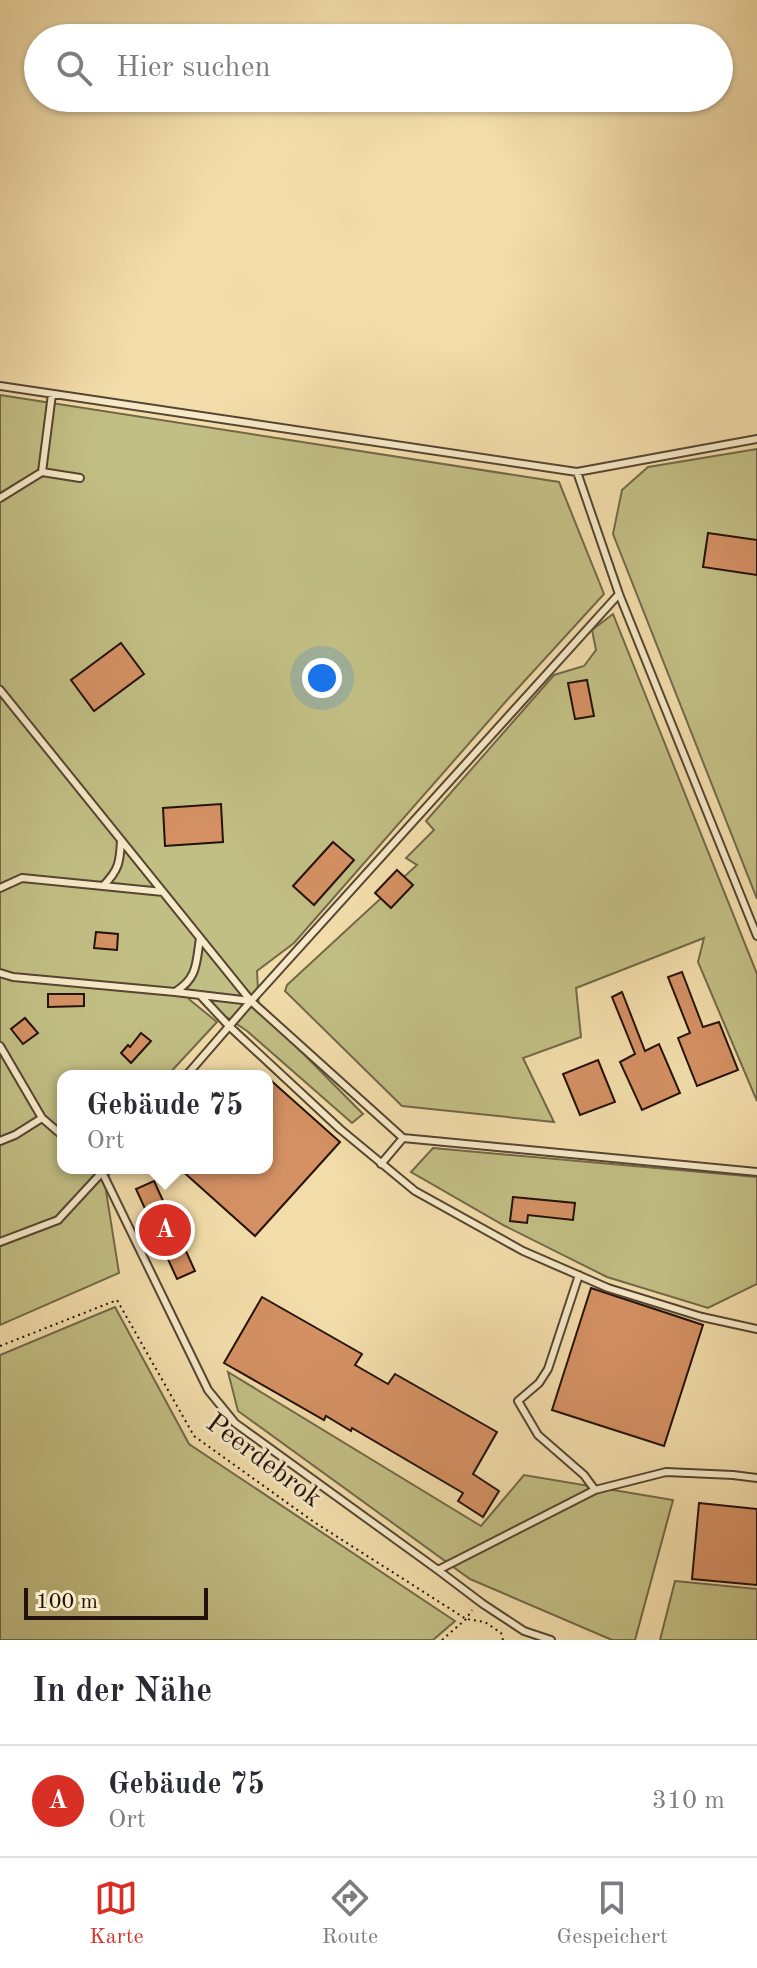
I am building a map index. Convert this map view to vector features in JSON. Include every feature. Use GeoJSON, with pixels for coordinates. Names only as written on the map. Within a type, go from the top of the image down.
{"type":"FeatureCollection","features":[{"type":"Feature","properties":{"kind":"lane"},"geometry":{"type":"LineString","coordinates":[[0,386],[577,472],[757,439]]}},
{"type":"Feature","properties":{"kind":"lane"},"geometry":{"type":"LineString","coordinates":[[42,472],[52,394]]}},
{"type":"Feature","properties":{"kind":"lane"},"geometry":{"type":"LineString","coordinates":[[0,498],[42,472],[80,478]]}},
{"type":"Feature","properties":{"kind":"lane"},"geometry":{"type":"LineString","coordinates":[[577,472],[619,594],[757,936]]}},
{"type":"Feature","properties":{"kind":"lane"},"geometry":{"type":"LineString","coordinates":[[191,1070],[619,594]]}},
{"type":"Feature","properties":{"kind":"lane"},"geometry":{"type":"LineString","coordinates":[[0,690],[251,1001],[403,1138],[757,1172]]}},
{"type":"Feature","properties":{"kind":"lane"},"geometry":{"type":"LineString","coordinates":[[103,886],[115,874],[120,860],[121,840]]}},
{"type":"Feature","properties":{"kind":"lane"},"geometry":{"type":"LineString","coordinates":[[0,888],[22,878],[163,892]]}},
{"type":"Feature","properties":{"kind":"lane"},"geometry":{"type":"LineString","coordinates":[[175,992],[187,985],[195,971],[200,938]]}},
{"type":"Feature","properties":{"kind":"lane"},"geometry":{"type":"LineString","coordinates":[[0,973],[13,977],[251,1001]]}},
{"type":"Feature","properties":{"kind":"lane"},"geometry":{"type":"LineString","coordinates":[[200,995],[340,1129],[415,1191],[523,1251],[608,1288],[702,1317],[757,1329]]}},
{"type":"Feature","properties":{"kind":"lane"},"geometry":{"type":"LineString","coordinates":[[0,1046],[42,1118],[57,1131]]}},
{"type":"Feature","properties":{"kind":"lane"},"geometry":{"type":"LineString","coordinates":[[0,1141],[42,1118]]}},
{"type":"Feature","properties":{"kind":"lane"},"geometry":{"type":"LineString","coordinates":[[381,1164],[403,1138]]}},
{"type":"Feature","properties":{"kind":"lane"},"geometry":{"type":"LineString","coordinates":[[0,1242],[58,1220],[98,1174]]}},
{"type":"Feature","properties":{"kind":"lane"},"geometry":{"type":"LineString","coordinates":[[104,1174],[208,1390],[235,1423],[483,1604],[524,1631],[551,1640]]}},
{"type":"Feature","properties":{"kind":"lane"},"geometry":{"type":"LineString","coordinates":[[579,1275],[548,1369],[539,1383],[518,1401],[538,1435],[584,1475],[595,1490]]}},
{"type":"Feature","properties":{"kind":"lane"},"geometry":{"type":"LineString","coordinates":[[438,1570],[595,1490],[666,1472],[757,1478]]}},
{"type":"Feature","properties":{"kind":"path","name":"Peerdebrok"},"geometry":{"type":"LineString","coordinates":[[0,1346],[117,1300],[194,1436],[314,1522],[466,1619],[485,1622],[501,1633],[503,1640]]}},
{"type":"Feature","properties":{"kind":"path"},"geometry":{"type":"LineString","coordinates":[[442,1640],[466,1619],[471,1610],[483,1604]]}},
{"type":"Feature","properties":{"kind":"shaded area"},"geometry":{"type":"Polygon","coordinates":[[[0,395],[559,482],[604,594],[294,943],[257,971],[259,1009],[363,1114],[352,1123],[247,1031],[178,984],[190,1000],[217,1022],[173,1070],[57,1070],[57,1174],[109,1174],[106,1191],[119,1273],[0,1325],[0,395]]]}},
{"type":"Feature","properties":{"kind":"shaded area"},"geometry":{"type":"Polygon","coordinates":[[[757,449],[757,899],[613,534],[622,490],[648,467],[757,449]]]}},
{"type":"Feature","properties":{"kind":"shaded area"},"geometry":{"type":"Polygon","coordinates":[[[613,614],[757,974],[757,1101],[698,962],[704,938],[576,988],[581,1037],[523,1058],[554,1122],[402,1106],[285,991],[287,985],[417,865],[406,858],[434,830],[426,821],[554,675],[584,666],[596,650],[592,630],[613,614]]]}},
{"type":"Feature","properties":{"kind":"shaded area"},"geometry":{"type":"Polygon","coordinates":[[[433,1148],[757,1177],[757,1284],[708,1308],[607,1277],[505,1226],[411,1172],[433,1148]]]}},
{"type":"Feature","properties":{"kind":"shaded area"},"geometry":{"type":"Polygon","coordinates":[[[115,1307],[189,1444],[455,1621],[433,1640],[0,1640],[0,1355],[115,1307]]]}},
{"type":"Feature","properties":{"kind":"shaded area"},"geometry":{"type":"Polygon","coordinates":[[[228,1372],[481,1526],[524,1475],[673,1500],[635,1640],[612,1640],[470,1579],[238,1411],[228,1372]]]}},
{"type":"Feature","properties":{"kind":"shaded area"},"geometry":{"type":"Polygon","coordinates":[[[675,1581],[757,1589],[757,1640],[660,1640],[675,1581]]]}},
{"type":"Feature","properties":{"kind":"building"},"geometry":{"type":"Polygon","coordinates":[[[708,533],[757,540],[757,575],[703,567],[708,533]]]}},
{"type":"Feature","properties":{"kind":"building"},"geometry":{"type":"Polygon","coordinates":[[[121,643],[144,674],[94,711],[71,680],[121,643]]]}},
{"type":"Feature","properties":{"kind":"building"},"geometry":{"type":"Polygon","coordinates":[[[587,680],[594,716],[575,719],[568,683],[587,680]]]}},
{"type":"Feature","properties":{"kind":"building"},"geometry":{"type":"Polygon","coordinates":[[[221,804],[223,842],[165,846],[163,808],[221,804]]]}},
{"type":"Feature","properties":{"kind":"building"},"geometry":{"type":"Polygon","coordinates":[[[333,842],[354,860],[314,905],[293,886],[333,842]]]}},
{"type":"Feature","properties":{"kind":"building"},"geometry":{"type":"Polygon","coordinates":[[[397,870],[413,885],[391,908],[375,893],[397,870]]]}},
{"type":"Feature","properties":{"kind":"building"},"geometry":{"type":"Polygon","coordinates":[[[96,932],[118,934],[117,950],[94,948],[96,932]]]}},
{"type":"Feature","properties":{"kind":"building"},"geometry":{"type":"Polygon","coordinates":[[[682,972],[703,1027],[719,1022],[738,1070],[697,1086],[678,1038],[690,1033],[668,977],[682,972]]]}},
{"type":"Feature","properties":{"kind":"building"},"geometry":{"type":"Polygon","coordinates":[[[622,992],[645,1051],[659,1044],[680,1093],[642,1110],[620,1062],[635,1054],[612,997],[622,992]]]}},
{"type":"Feature","properties":{"kind":"building"},"geometry":{"type":"Polygon","coordinates":[[[48,994],[84,994],[84,1006],[48,1007],[48,994]]]}},
{"type":"Feature","properties":{"kind":"building"},"geometry":{"type":"Polygon","coordinates":[[[25,1018],[38,1033],[23,1044],[11,1029],[25,1018]]]}},
{"type":"Feature","properties":{"kind":"building"},"geometry":{"type":"Polygon","coordinates":[[[141,1033],[151,1041],[131,1063],[121,1053],[141,1033]]]}},
{"type":"Feature","properties":{"kind":"building"},"geometry":{"type":"Polygon","coordinates":[[[598,1060],[615,1102],[580,1115],[563,1074],[598,1060]]]}},
{"type":"Feature","properties":{"kind":"building"},"geometry":{"type":"Polygon","coordinates":[[[273,1082],[340,1142],[255,1236],[186,1174],[273,1174],[273,1082]]]}},
{"type":"Feature","properties":{"kind":"building"},"geometry":{"type":"Polygon","coordinates":[[[154,1181],[195,1271],[177,1279],[136,1189],[154,1181]]]}},
{"type":"Feature","properties":{"kind":"building"},"geometry":{"type":"Polygon","coordinates":[[[513,1197],[575,1203],[573,1220],[528,1215],[527,1223],[510,1221],[513,1197]]]}},
{"type":"Feature","properties":{"kind":"building"},"geometry":{"type":"Polygon","coordinates":[[[591,1288],[703,1325],[664,1446],[552,1410],[591,1288]]]}},
{"type":"Feature","properties":{"kind":"building"},"geometry":{"type":"Polygon","coordinates":[[[262,1297],[362,1354],[355,1365],[388,1384],[395,1374],[497,1432],[473,1474],[499,1491],[483,1517],[458,1501],[463,1493],[352,1428],[351,1431],[326,1416],[324,1420],[224,1363],[262,1297]]]}},
{"type":"Feature","properties":{"kind":"building"},"geometry":{"type":"Polygon","coordinates":[[[699,1503],[757,1509],[757,1585],[692,1579],[699,1503]]]}},
{"type":"Feature","properties":{"kind":"place","name":"Gebäude 75"},"geometry":{"type":"Point","coordinates":[165,1230]}}]}
